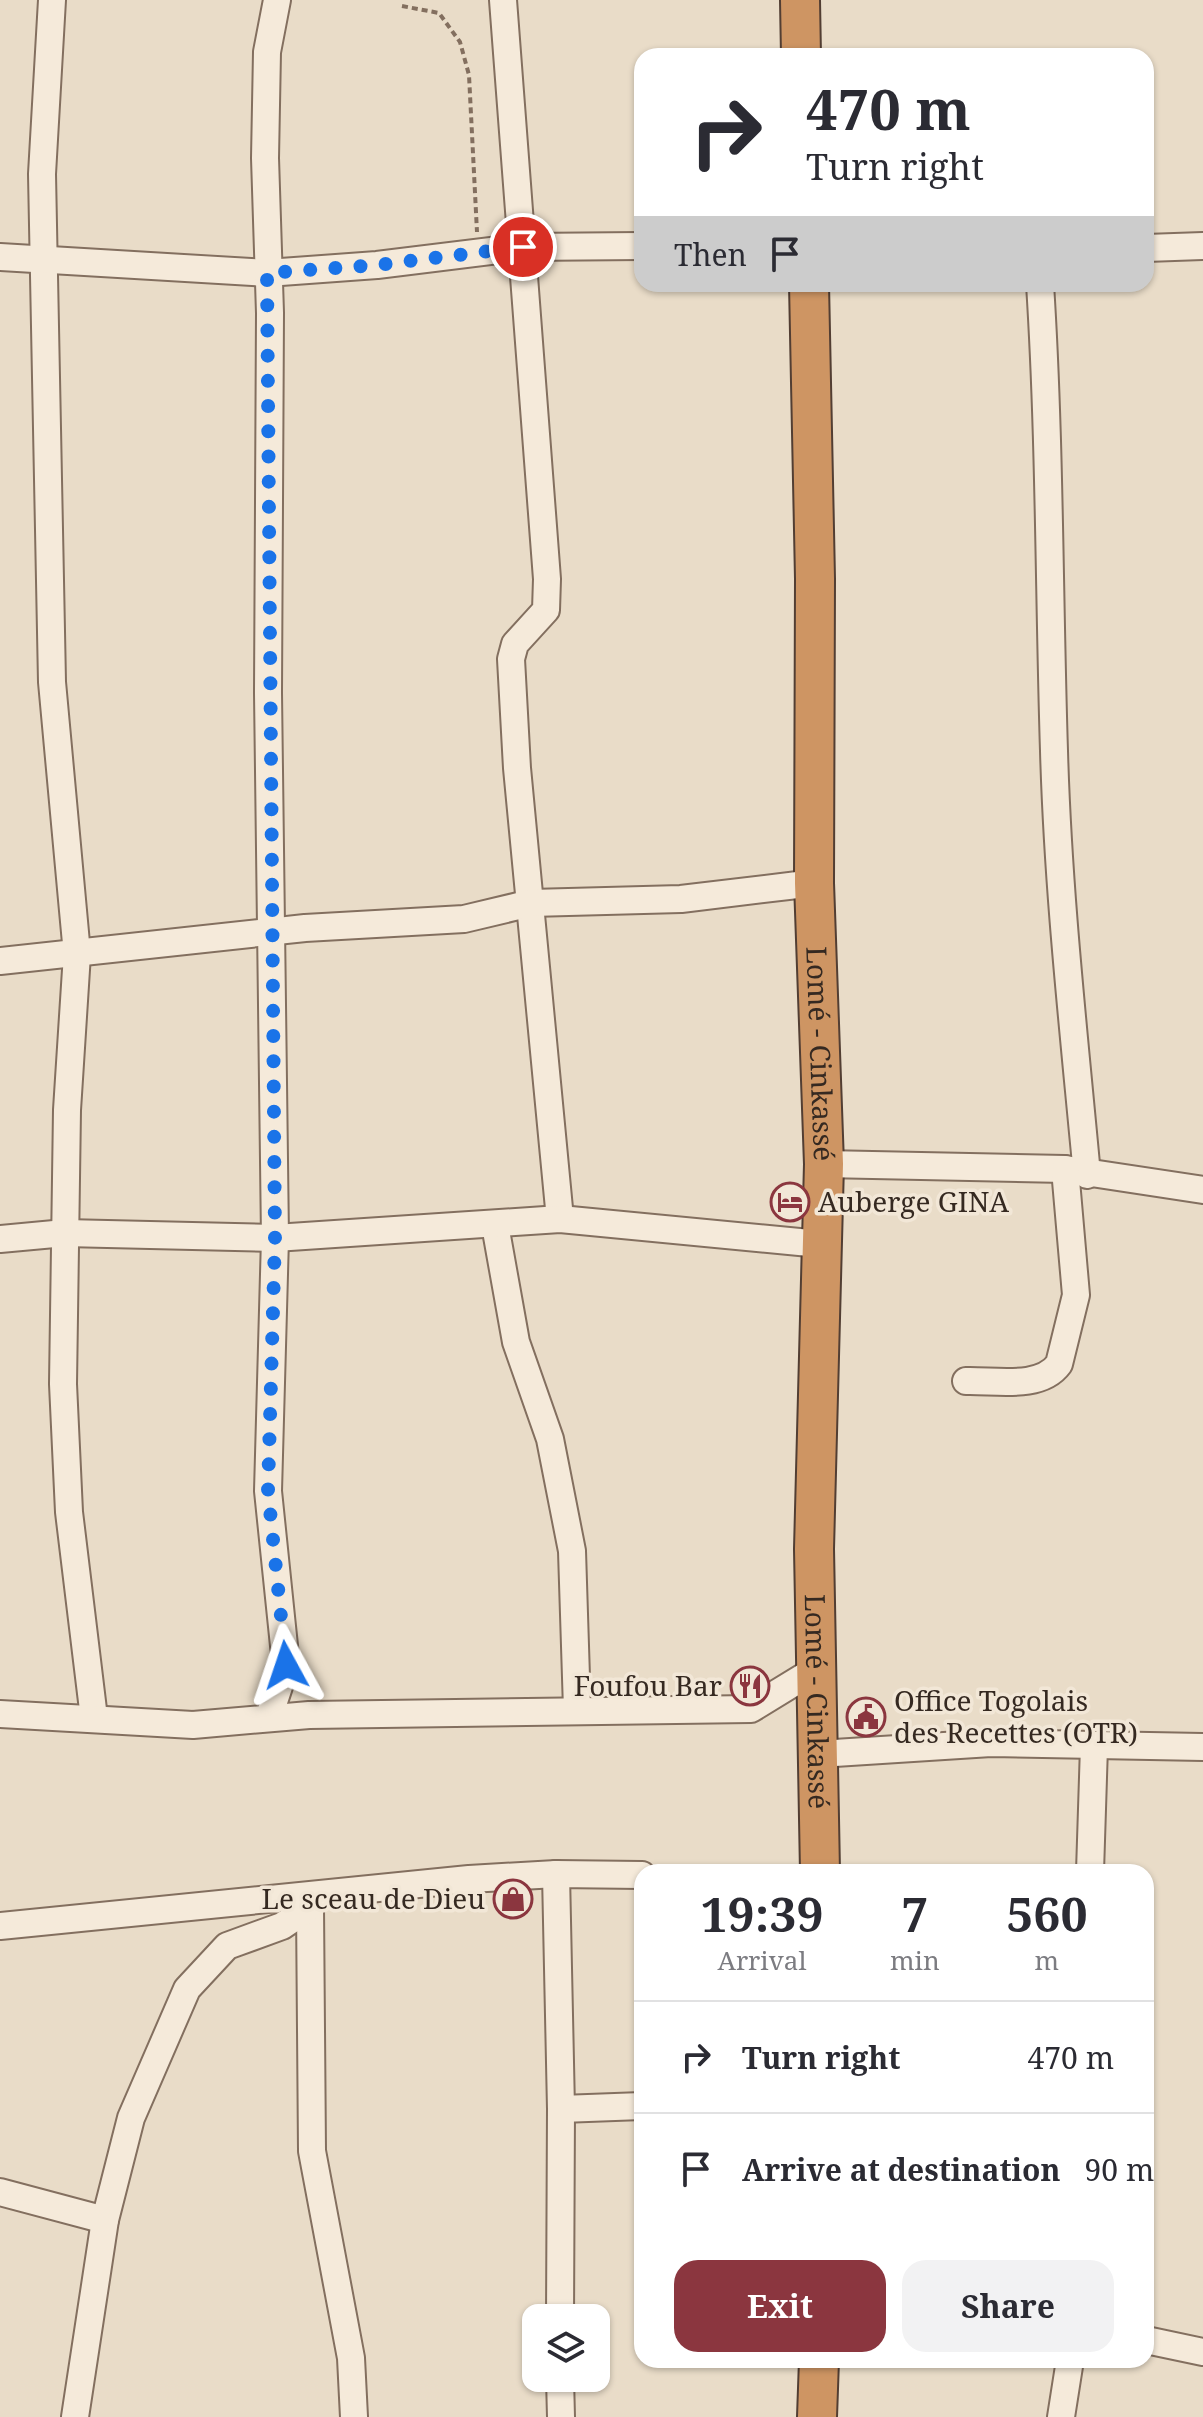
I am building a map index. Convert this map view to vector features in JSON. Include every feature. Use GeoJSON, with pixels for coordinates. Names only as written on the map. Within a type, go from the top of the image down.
{"type":"FeatureCollection","features":[{"type":"Feature","properties":{"kind":"highway"},"geometry":{"type":"LineString","coordinates":[[800,0],[801,48]]}},
{"type":"Feature","properties":{"kind":"highway","name":"Lomé - Cinkassé"},"geometry":{"type":"LineString","coordinates":[[809,292],[815,579],[814,883],[824,1164],[814,1549],[820,1864]]}},
{"type":"Feature","properties":{"kind":"highway"},"geometry":{"type":"LineString","coordinates":[[817,2417],[819,2368]]}},
{"type":"Feature","properties":{"kind":"street"},"geometry":{"type":"LineString","coordinates":[[52,0],[43,158],[52,682],[77,954],[67,1110],[63,1384],[69,1512],[94,1718]]}},
{"type":"Feature","properties":{"kind":"street"},"geometry":{"type":"LineString","coordinates":[[269,1717],[286,1665],[268,1491],[275,1238],[267,52],[277,0]]}},
{"type":"Feature","properties":{"kind":"street"},"geometry":{"type":"LineString","coordinates":[[503,0],[547,579],[546,610],[515,644],[511,659],[517,768],[560,1219]]}},
{"type":"Feature","properties":{"kind":"street"},"geometry":{"type":"LineString","coordinates":[[0,257],[267,273],[478,254],[523,247],[634,246]]}},
{"type":"Feature","properties":{"kind":"street"},"geometry":{"type":"LineString","coordinates":[[1154,248],[1203,246]]}},
{"type":"Feature","properties":{"kind":"street"},"geometry":{"type":"LineString","coordinates":[[966,1381],[1028,1381],[1052,1373],[1059,1364],[1076,1295],[1076,1172],[1054,751],[1051,511],[1040,292]]}},
{"type":"Feature","properties":{"kind":"street"},"geometry":{"type":"LineString","coordinates":[[0,961],[305,928],[464,919],[531,903],[681,899],[814,883]]}},
{"type":"Feature","properties":{"kind":"street"},"geometry":{"type":"LineString","coordinates":[[824,1164],[1076,1172],[1203,1190]]}},
{"type":"Feature","properties":{"kind":"street"},"geometry":{"type":"LineString","coordinates":[[0,1239],[65,1233],[275,1238],[560,1219],[820,1244]]}},
{"type":"Feature","properties":{"kind":"street"},"geometry":{"type":"LineString","coordinates":[[495,1225],[516,1342],[550,1439],[572,1551],[577,1709]]}},
{"type":"Feature","properties":{"kind":"street"},"geometry":{"type":"LineString","coordinates":[[0,1714],[193,1725],[269,1717],[577,1709],[751,1709],[818,1668]]}},
{"type":"Feature","properties":{"kind":"street"},"geometry":{"type":"LineString","coordinates":[[819,1754],[991,1743],[1203,1747]]}},
{"type":"Feature","properties":{"kind":"street"},"geometry":{"type":"LineString","coordinates":[[1090,1864],[1094,1746]]}},
{"type":"Feature","properties":{"kind":"street"},"geometry":{"type":"LineString","coordinates":[[0,1926],[310,1902],[469,1879],[556,1874],[634,1875]]}},
{"type":"Feature","properties":{"kind":"street"},"geometry":{"type":"LineString","coordinates":[[556,1874],[561,2109],[560,2304]]}},
{"type":"Feature","properties":{"kind":"street"},"geometry":{"type":"LineString","coordinates":[[75,2417],[105,2220],[131,2118],[187,1989],[227,1946],[282,1926],[310,1902]]}},
{"type":"Feature","properties":{"kind":"street"},"geometry":{"type":"LineString","coordinates":[[310,1902],[312,2151],[351,2358],[354,2417]]}},
{"type":"Feature","properties":{"kind":"street"},"geometry":{"type":"LineString","coordinates":[[561,2109],[634,2106]]}},
{"type":"Feature","properties":{"kind":"street"},"geometry":{"type":"LineString","coordinates":[[0,2192],[105,2220]]}},
{"type":"Feature","properties":{"kind":"street"},"geometry":{"type":"LineString","coordinates":[[1154,2342],[1203,2352]]}},
{"type":"Feature","properties":{"kind":"street"},"geometry":{"type":"LineString","coordinates":[[1061,2417],[1069,2368]]}},
{"type":"Feature","properties":{"kind":"street"},"geometry":{"type":"LineString","coordinates":[[560,2392],[561,2417]]}},
{"type":"Feature","properties":{"kind":"path"},"geometry":{"type":"LineString","coordinates":[[402,6],[439,13],[460,42],[472,99],[478,254]]}},
{"type":"Feature","properties":{"kind":"place","name":"Auberge GINA"},"geometry":{"type":"Point","coordinates":[790,1202]}},
{"type":"Feature","properties":{"kind":"place","name":"Foufou Bar"},"geometry":{"type":"Point","coordinates":[750,1686]}},
{"type":"Feature","properties":{"kind":"place","name":"Office Togolais des Recettes (OTR)"},"geometry":{"type":"Point","coordinates":[866,1717]}},
{"type":"Feature","properties":{"kind":"place","name":"Le sceau de Dieu"},"geometry":{"type":"Point","coordinates":[513,1899]}},
{"type":"Feature","properties":{"kind":"route"},"geometry":{"type":"LineString","coordinates":[[286,1665],[268,1491],[275,1238],[268,693],[270,313],[267,273],[377,265],[523,247]]}}]}
